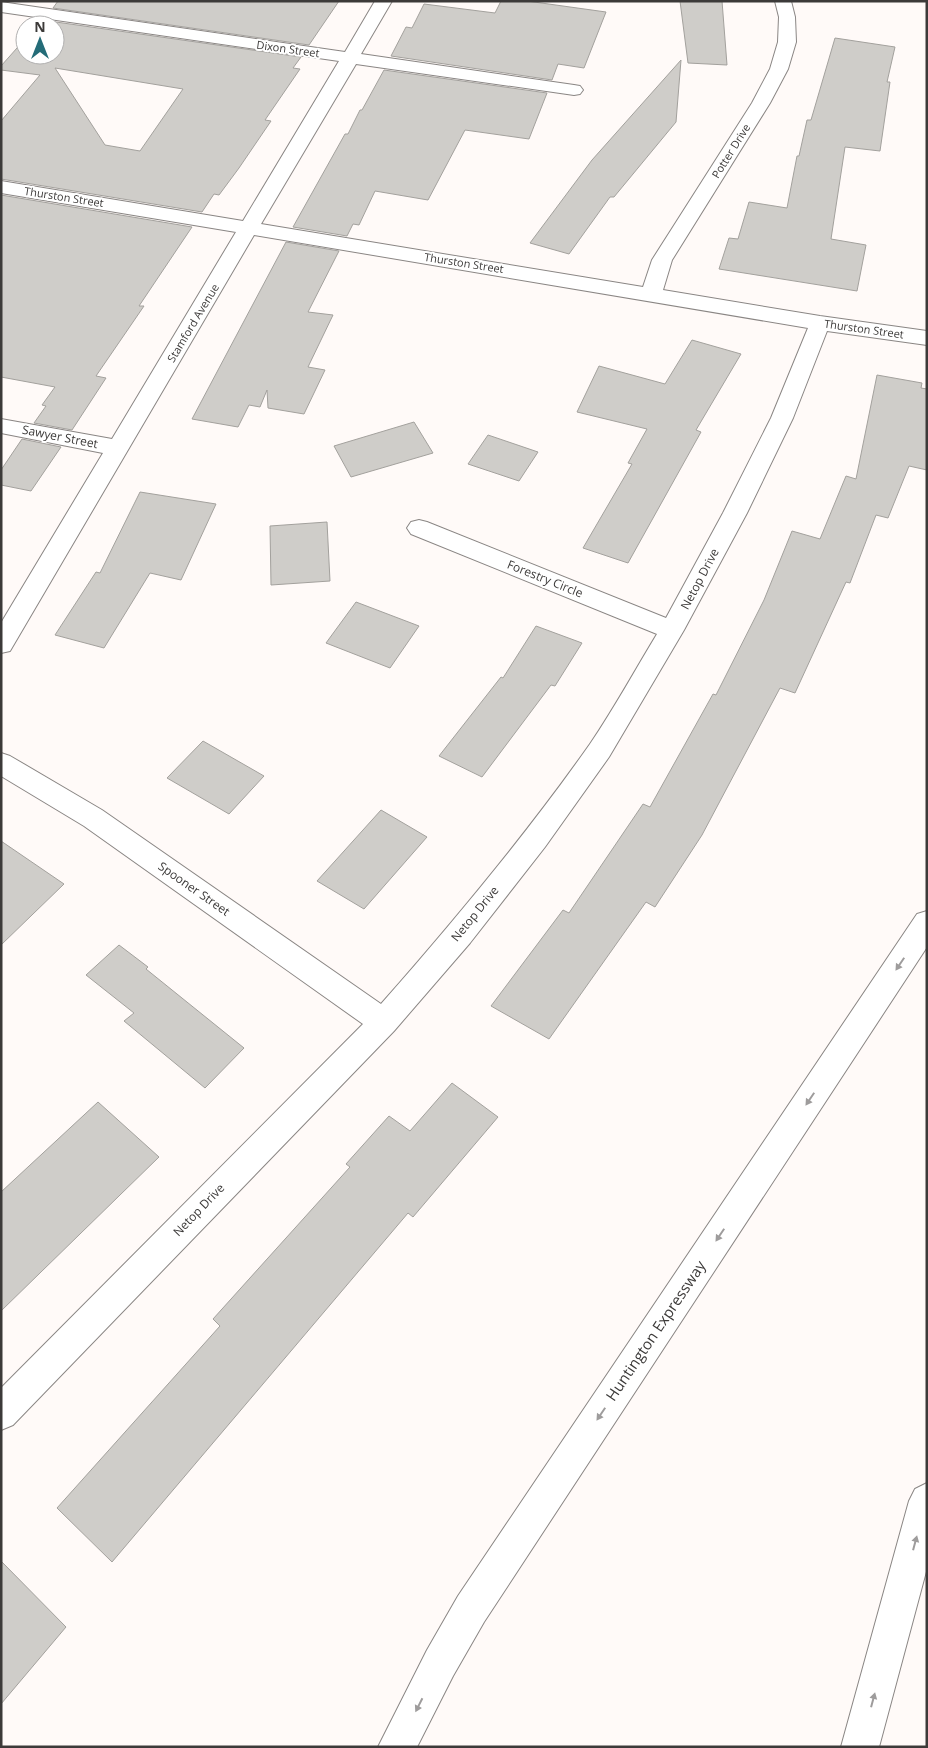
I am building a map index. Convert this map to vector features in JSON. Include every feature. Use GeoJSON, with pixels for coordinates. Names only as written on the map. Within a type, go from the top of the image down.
{"type":"FeatureCollection","features":[{"type":"Feature","properties":{"kind":"main road","name":"Stamford Avenue"},"geometry":{"type":"LineString","coordinates":[[1,644],[384,1]]}},
{"type":"Feature","properties":{"kind":"main road","name":"Potter Drive"},"geometry":{"type":"LineString","coordinates":[[651,294],[662,260],[761,104],[779,69],[788,42],[787,17],[783,1]]}},
{"type":"Feature","properties":{"kind":"main road","name":"Dixon Street"},"geometry":{"type":"LineString","coordinates":[[1,7],[574,90]]}},
{"type":"Feature","properties":{"kind":"main road","name":"Thurston Street"},"geometry":{"type":"LineString","coordinates":[[1,187],[820,323],[927,338]]}},
{"type":"Feature","properties":{"kind":"main road","name":"Netop Drive"},"geometry":{"type":"LineString","coordinates":[[1,1413],[384,1022],[460,934],[540,832],[600,750],[672,630],[735,513],[782,418],[820,323]]}},
{"type":"Feature","properties":{"kind":"main road","name":"Sawyer Street"},"geometry":{"type":"LineString","coordinates":[[1,426],[118,448]]}},
{"type":"Feature","properties":{"kind":"main road","name":"Forestry Circle"},"geometry":{"type":"LineString","coordinates":[[418,528],[672,630]]}},
{"type":"Feature","properties":{"kind":"main road","name":"Spooner Street"},"geometry":{"type":"LineString","coordinates":[[1,763],[93,818],[384,1022]]}},
{"type":"Feature","properties":{"kind":"main road","name":"Huntington Expressway"},"geometry":{"type":"LineString","coordinates":[[397,1747],[440,1663],[476,1602],[927,923]]}},
{"type":"Feature","properties":{"kind":"main road"},"geometry":{"type":"LineString","coordinates":[[860,1747],[927,1501]]}},
{"type":"Feature","properties":{"kind":"building"},"geometry":{"type":"Polygon","coordinates":[[[58,1],[339,1],[309,45],[53,8],[58,1]]]}},
{"type":"Feature","properties":{"kind":"building"},"geometry":{"type":"Polygon","coordinates":[[[501,1],[527,1],[606,12],[584,68],[558,64],[552,80],[391,56],[406,27],[412,28],[424,4],[495,13],[501,1]]]}},
{"type":"Feature","properties":{"kind":"building"},"geometry":{"type":"Polygon","coordinates":[[[680,1],[722,1],[727,65],[688,63],[680,1]]]}},
{"type":"Feature","properties":{"kind":"building"},"geometry":{"type":"Polygon","coordinates":[[[65,23],[301,57],[293,68],[300,69],[265,120],[271,121],[219,195],[214,194],[202,212],[1,179],[1,121],[40,75],[1,70],[1,66],[15,50],[15,65],[65,65],[65,23]],[[55,68],[105,145],[140,151],[183,89],[55,68]]]}},
{"type":"Feature","properties":{"kind":"building"},"geometry":{"type":"Polygon","coordinates":[[[835,38],[895,47],[887,82],[890,82],[880,151],[845,147],[831,239],[866,245],[857,291],[719,269],[729,238],[738,239],[749,202],[787,208],[797,156],[799,156],[807,120],[811,120],[835,38]]]}},
{"type":"Feature","properties":{"kind":"building"},"geometry":{"type":"Polygon","coordinates":[[[681,60],[676,122],[614,197],[610,197],[569,254],[530,243],[592,160],[681,60]]]}},
{"type":"Feature","properties":{"kind":"building"},"geometry":{"type":"Polygon","coordinates":[[[384,70],[547,93],[529,139],[465,130],[428,200],[375,191],[359,225],[353,224],[347,236],[293,227],[345,134],[348,134],[384,70]]]}},
{"type":"Feature","properties":{"kind":"building"},"geometry":{"type":"Polygon","coordinates":[[[1,195],[192,227],[139,306],[144,306],[96,376],[106,378],[72,430],[34,423],[46,406],[42,405],[55,387],[1,377],[1,195]]]}},
{"type":"Feature","properties":{"kind":"building"},"geometry":{"type":"Polygon","coordinates":[[[286,242],[339,251],[308,312],[333,315],[308,367],[325,370],[304,414],[268,408],[267,390],[260,407],[249,405],[238,427],[192,419],[286,242]]]}},
{"type":"Feature","properties":{"kind":"building"},"geometry":{"type":"Polygon","coordinates":[[[692,340],[741,354],[696,430],[701,432],[628,563],[583,548],[632,464],[628,463],[647,429],[577,412],[599,366],[665,384],[692,340]]]}},
{"type":"Feature","properties":{"kind":"building"},"geometry":{"type":"Polygon","coordinates":[[[877,375],[922,383],[921,388],[927,389],[927,470],[909,466],[888,518],[876,515],[850,583],[846,582],[795,693],[780,688],[702,835],[655,907],[646,902],[549,1039],[491,1006],[563,910],[569,913],[643,804],[650,807],[713,694],[716,695],[764,600],[792,531],[820,539],[846,476],[856,479],[877,375]]]}},
{"type":"Feature","properties":{"kind":"building"},"geometry":{"type":"Polygon","coordinates":[[[414,422],[433,453],[351,477],[334,446],[414,422]]]}},
{"type":"Feature","properties":{"kind":"building"},"geometry":{"type":"Polygon","coordinates":[[[488,435],[538,452],[519,481],[468,464],[488,435]]]}},
{"type":"Feature","properties":{"kind":"building"},"geometry":{"type":"Polygon","coordinates":[[[22,439],[61,447],[31,491],[1,485],[1,470],[22,439]]]}},
{"type":"Feature","properties":{"kind":"building"},"geometry":{"type":"Polygon","coordinates":[[[140,492],[216,504],[181,580],[150,573],[104,648],[55,635],[96,572],[100,573],[140,492]]]}},
{"type":"Feature","properties":{"kind":"building"},"geometry":{"type":"Polygon","coordinates":[[[327,522],[330,581],[271,585],[270,526],[327,522]]]}},
{"type":"Feature","properties":{"kind":"building"},"geometry":{"type":"Polygon","coordinates":[[[356,602],[419,626],[390,668],[326,643],[356,602]]]}},
{"type":"Feature","properties":{"kind":"building"},"geometry":{"type":"Polygon","coordinates":[[[536,626],[582,643],[555,686],[551,685],[482,777],[439,756],[501,677],[503,678],[536,626]]]}},
{"type":"Feature","properties":{"kind":"building"},"geometry":{"type":"Polygon","coordinates":[[[203,741],[264,776],[229,814],[167,778],[203,741]]]}},
{"type":"Feature","properties":{"kind":"building"},"geometry":{"type":"Polygon","coordinates":[[[381,810],[427,837],[364,909],[317,881],[381,810]]]}},
{"type":"Feature","properties":{"kind":"building"},"geometry":{"type":"Polygon","coordinates":[[[1,841],[64,884],[1,945],[1,841]]]}},
{"type":"Feature","properties":{"kind":"building"},"geometry":{"type":"Polygon","coordinates":[[[119,945],[244,1048],[205,1088],[124,1021],[134,1013],[86,975],[119,945]]]}},
{"type":"Feature","properties":{"kind":"building"},"geometry":{"type":"Polygon","coordinates":[[[452,1083],[498,1117],[413,1217],[408,1213],[112,1562],[57,1508],[220,1326],[213,1319],[350,1167],[346,1164],[389,1116],[410,1131],[452,1083]]]}},
{"type":"Feature","properties":{"kind":"building"},"geometry":{"type":"Polygon","coordinates":[[[98,1102],[159,1157],[1,1311],[1,1192],[98,1102]]]}},
{"type":"Feature","properties":{"kind":"building"},"geometry":{"type":"Polygon","coordinates":[[[1,1561],[66,1627],[1,1704],[1,1561]]]}}]}
